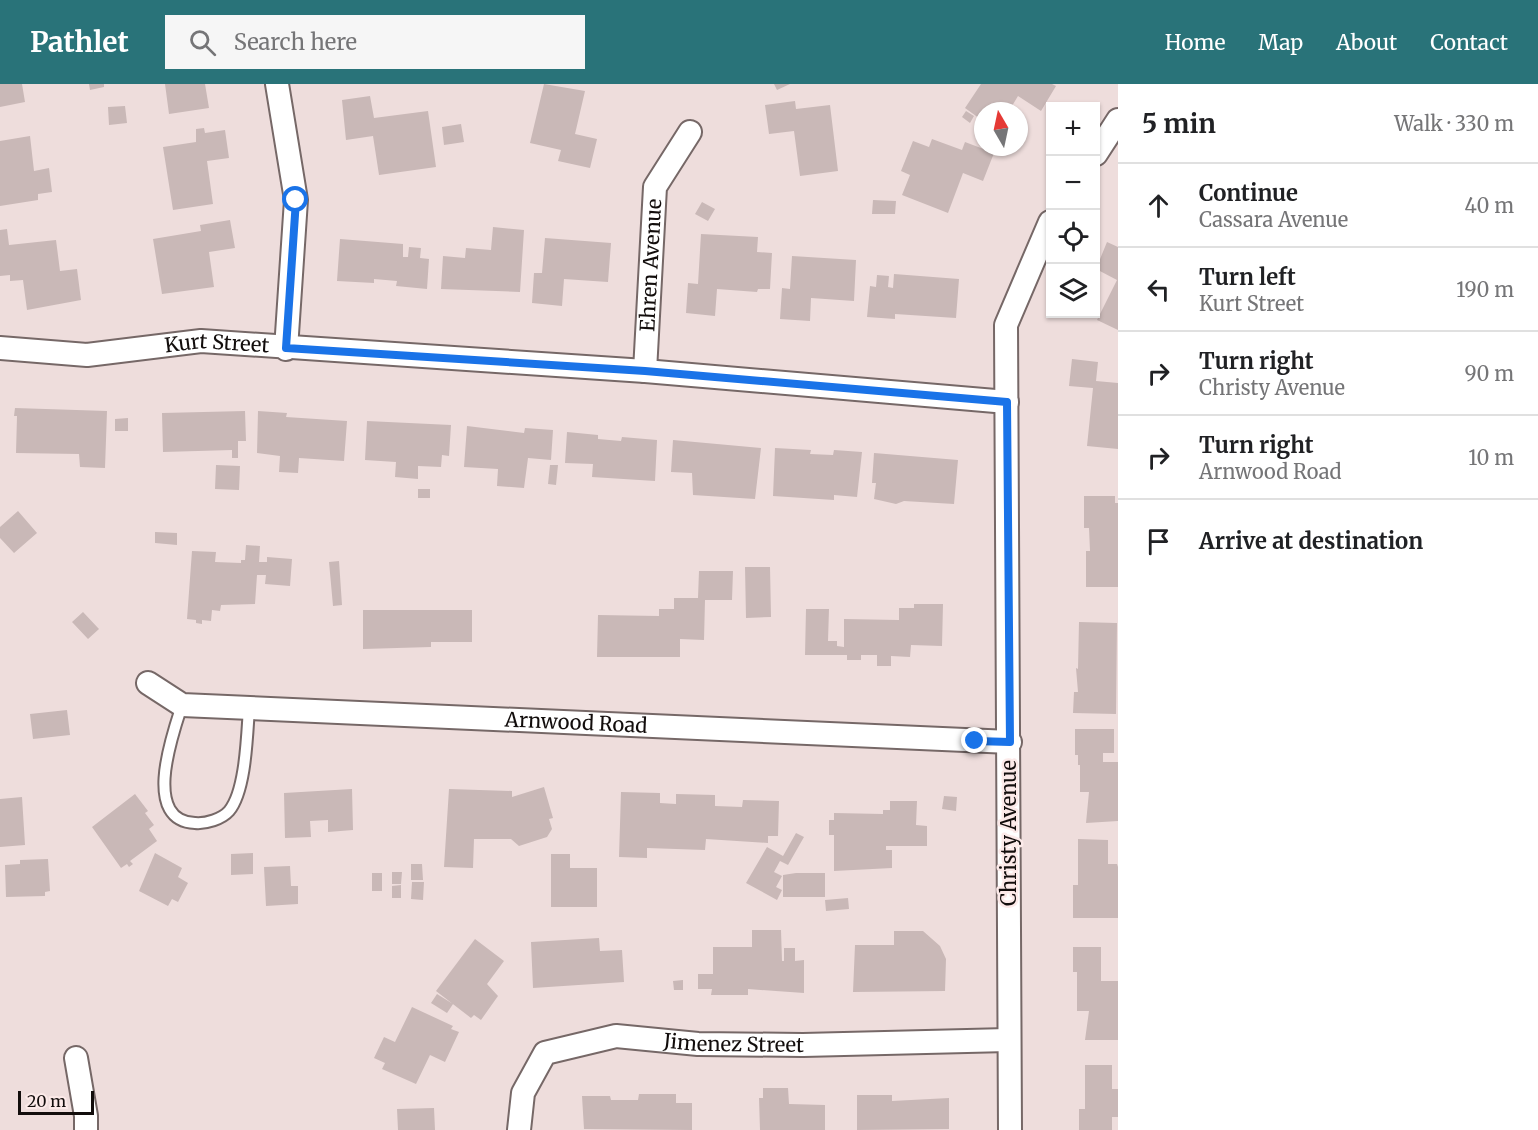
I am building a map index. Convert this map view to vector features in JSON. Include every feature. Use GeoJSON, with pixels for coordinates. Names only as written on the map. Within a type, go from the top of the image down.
{"type":"FeatureCollection","features":[{"type":"Feature","properties":{"kind":"street"},"geometry":{"type":"LineString","coordinates":[[277,84],[296,200],[286,348]]}},
{"type":"Feature","properties":{"kind":"street"},"geometry":{"type":"LineString","coordinates":[[1100,147],[1118,120]]}},
{"type":"Feature","properties":{"kind":"street","name":"Ehren Avenue"},"geometry":{"type":"LineString","coordinates":[[645,371],[655,187],[690,132]]}},
{"type":"Feature","properties":{"kind":"street","name":"Christy Avenue"},"geometry":{"type":"LineString","coordinates":[[1010,1130],[1008,1040],[1010,742],[1006,325],[1046,231]]}},
{"type":"Feature","properties":{"kind":"street","name":"Kurt Street"},"geometry":{"type":"LineString","coordinates":[[0,348],[87,355],[201,341],[645,371],[1007,402]]}},
{"type":"Feature","properties":{"kind":"street"},"geometry":{"type":"LineString","coordinates":[[148,683],[182,705]]}},
{"type":"Feature","properties":{"kind":"street","name":"Arnwood Road"},"geometry":{"type":"LineString","coordinates":[[182,705],[1010,742]]}},
{"type":"Feature","properties":{"kind":"street","name":"Jimenez Street"},"geometry":{"type":"LineString","coordinates":[[519,1130],[523,1093],[545,1053],[616,1036],[698,1044],[802,1045],[1008,1040]]}},
{"type":"Feature","properties":{"kind":"street"},"geometry":{"type":"LineString","coordinates":[[76,1058],[87,1116],[86,1130]]}},
{"type":"Feature","properties":{"kind":"lane"},"geometry":{"type":"LineString","coordinates":[[182,705],[171,738],[164,792],[171,812],[181,819],[195,823],[214,820],[222,816],[229,811],[236,797],[243,764],[249,708]]}},
{"type":"Feature","properties":{"kind":"building"},"geometry":{"type":"Polygon","coordinates":[[[0,84],[22,84],[25,102],[0,107],[0,84]]]}},
{"type":"Feature","properties":{"kind":"building"},"geometry":{"type":"Polygon","coordinates":[[[89,84],[104,84],[104,87],[90,90],[89,84]]]}},
{"type":"Feature","properties":{"kind":"building"},"geometry":{"type":"Polygon","coordinates":[[[165,84],[205,84],[209,108],[169,114],[165,84]]]}},
{"type":"Feature","properties":{"kind":"building"},"geometry":{"type":"Polygon","coordinates":[[[544,84],[585,91],[575,134],[597,139],[590,168],[558,161],[561,150],[530,143],[544,84]]]}},
{"type":"Feature","properties":{"kind":"building"},"geometry":{"type":"Polygon","coordinates":[[[774,84],[790,84],[777,90],[774,84]]]}},
{"type":"Feature","properties":{"kind":"building"},"geometry":{"type":"Polygon","coordinates":[[[981,84],[1052,84],[1056,86],[1041,111],[1018,96],[1014,102],[974,102],[974,114],[965,108],[981,84]]]}},
{"type":"Feature","properties":{"kind":"building"},"geometry":{"type":"Polygon","coordinates":[[[370,96],[374,118],[428,111],[436,167],[379,175],[373,136],[346,140],[342,100],[370,96]]]}},
{"type":"Feature","properties":{"kind":"building"},"geometry":{"type":"Polygon","coordinates":[[[795,101],[796,109],[830,105],[838,171],[800,176],[794,131],[769,134],[765,105],[795,101]]]}},
{"type":"Feature","properties":{"kind":"building"},"geometry":{"type":"Polygon","coordinates":[[[125,106],[127,123],[109,125],[108,107],[125,106]]]}},
{"type":"Feature","properties":{"kind":"building"},"geometry":{"type":"Polygon","coordinates":[[[966,111],[974,116],[970,123],[962,117],[966,111]]]}},
{"type":"Feature","properties":{"kind":"building"},"geometry":{"type":"Polygon","coordinates":[[[461,124],[464,142],[444,145],[442,127],[461,124]]]}},
{"type":"Feature","properties":{"kind":"building"},"geometry":{"type":"Polygon","coordinates":[[[204,128],[205,133],[225,130],[229,158],[207,161],[213,204],[173,210],[163,147],[196,142],[196,129],[204,128]]]}},
{"type":"Feature","properties":{"kind":"building"},"geometry":{"type":"Polygon","coordinates":[[[30,136],[34,171],[49,168],[52,192],[38,194],[38,200],[0,206],[0,141],[30,136]]]}},
{"type":"Feature","properties":{"kind":"building"},"geometry":{"type":"Polygon","coordinates":[[[932,139],[962,150],[965,142],[974,145],[974,156],[993,156],[983,181],[963,173],[948,213],[902,195],[910,175],[901,171],[913,141],[929,147],[932,139]]]}},
{"type":"Feature","properties":{"kind":"building"},"geometry":{"type":"Polygon","coordinates":[[[873,200],[896,201],[895,214],[872,214],[873,200]]]}},
{"type":"Feature","properties":{"kind":"building"},"geometry":{"type":"Polygon","coordinates":[[[702,202],[715,209],[708,221],[695,214],[702,202]]]}},
{"type":"Feature","properties":{"kind":"building"},"geometry":{"type":"Polygon","coordinates":[[[230,220],[235,248],[209,252],[214,287],[162,294],[153,239],[201,231],[200,225],[230,220]]]}},
{"type":"Feature","properties":{"kind":"building"},"geometry":{"type":"Polygon","coordinates":[[[493,227],[524,230],[520,292],[441,289],[443,256],[465,258],[466,248],[491,250],[493,227]]]}},
{"type":"Feature","properties":{"kind":"building"},"geometry":{"type":"Polygon","coordinates":[[[7,229],[9,245],[56,240],[60,271],[77,269],[81,300],[27,310],[23,280],[10,281],[10,275],[0,276],[0,230],[7,229]]]}},
{"type":"Feature","properties":{"kind":"building"},"geometry":{"type":"Polygon","coordinates":[[[701,234],[758,237],[757,252],[772,253],[770,289],[758,289],[757,292],[717,289],[715,316],[686,313],[688,283],[698,284],[701,234]]]}},
{"type":"Feature","properties":{"kind":"building"},"geometry":{"type":"Polygon","coordinates":[[[545,238],[611,243],[608,282],[564,279],[562,306],[532,303],[534,273],[542,273],[545,238]]]}},
{"type":"Feature","properties":{"kind":"building"},"geometry":{"type":"Polygon","coordinates":[[[340,239],[403,244],[403,257],[408,257],[409,247],[421,248],[420,258],[429,259],[427,289],[396,286],[397,281],[374,279],[374,283],[337,281],[340,239]]]}},
{"type":"Feature","properties":{"kind":"building"},"geometry":{"type":"Polygon","coordinates":[[[1107,242],[1118,247],[1118,330],[1097,320],[1117,280],[1100,271],[1100,259],[1107,242]]]}},
{"type":"Feature","properties":{"kind":"building"},"geometry":{"type":"Polygon","coordinates":[[[792,256],[856,260],[854,301],[811,298],[810,321],[780,319],[782,288],[790,289],[792,256]]]}},
{"type":"Feature","properties":{"kind":"building"},"geometry":{"type":"Polygon","coordinates":[[[894,274],[959,279],[956,318],[895,314],[895,319],[867,317],[870,286],[876,287],[877,275],[889,276],[888,287],[893,288],[894,274]]]}},
{"type":"Feature","properties":{"kind":"building"},"geometry":{"type":"Polygon","coordinates":[[[1072,359],[1098,362],[1096,381],[1118,383],[1118,449],[1087,446],[1093,388],[1069,386],[1072,359]]]}},
{"type":"Feature","properties":{"kind":"building"},"geometry":{"type":"Polygon","coordinates":[[[15,408],[107,411],[105,468],[80,467],[79,454],[16,453],[17,416],[14,416],[15,408]]]}},
{"type":"Feature","properties":{"kind":"building"},"geometry":{"type":"Polygon","coordinates":[[[245,411],[246,441],[238,441],[238,458],[232,458],[232,450],[163,452],[162,413],[245,411]]]}},
{"type":"Feature","properties":{"kind":"building"},"geometry":{"type":"Polygon","coordinates":[[[258,411],[287,413],[286,417],[347,421],[344,461],[299,458],[298,473],[279,472],[280,456],[257,453],[258,411]]]}},
{"type":"Feature","properties":{"kind":"building"},"geometry":{"type":"Polygon","coordinates":[[[128,418],[128,431],[115,431],[115,419],[128,418]]]}},
{"type":"Feature","properties":{"kind":"building"},"geometry":{"type":"Polygon","coordinates":[[[367,421],[451,425],[449,456],[442,455],[441,467],[418,466],[418,479],[395,477],[396,462],[365,460],[367,421]]]}},
{"type":"Feature","properties":{"kind":"building"},"geometry":{"type":"Polygon","coordinates":[[[467,426],[524,433],[525,428],[553,430],[551,460],[528,458],[524,488],[497,486],[498,469],[464,467],[467,426]]]}},
{"type":"Feature","properties":{"kind":"building"},"geometry":{"type":"Polygon","coordinates":[[[567,432],[598,435],[598,439],[621,441],[622,437],[657,440],[655,481],[592,477],[593,464],[565,463],[567,432]]]}},
{"type":"Feature","properties":{"kind":"building"},"geometry":{"type":"Polygon","coordinates":[[[673,440],[761,448],[755,499],[693,495],[692,473],[671,472],[673,440]]]}},
{"type":"Feature","properties":{"kind":"building"},"geometry":{"type":"Polygon","coordinates":[[[775,448],[811,450],[810,454],[833,455],[834,450],[862,452],[857,497],[834,495],[834,500],[773,496],[775,448]]]}},
{"type":"Feature","properties":{"kind":"building"},"geometry":{"type":"Polygon","coordinates":[[[874,453],[958,460],[954,504],[904,501],[896,504],[874,499],[876,483],[872,483],[874,453]]]}},
{"type":"Feature","properties":{"kind":"building"},"geometry":{"type":"Polygon","coordinates":[[[216,465],[240,466],[239,490],[215,489],[216,465]]]}},
{"type":"Feature","properties":{"kind":"building"},"geometry":{"type":"Polygon","coordinates":[[[550,465],[558,465],[556,485],[548,484],[550,465]]]}},
{"type":"Feature","properties":{"kind":"building"},"geometry":{"type":"Polygon","coordinates":[[[418,489],[430,489],[430,498],[418,498],[418,489]]]}},
{"type":"Feature","properties":{"kind":"building"},"geometry":{"type":"Polygon","coordinates":[[[1084,496],[1115,496],[1115,503],[1118,503],[1118,587],[1086,587],[1086,551],[1090,551],[1089,528],[1084,528],[1084,496]]]}},
{"type":"Feature","properties":{"kind":"building"},"geometry":{"type":"Polygon","coordinates":[[[18,511],[37,533],[14,553],[0,538],[0,527],[18,511]]]}},
{"type":"Feature","properties":{"kind":"building"},"geometry":{"type":"Polygon","coordinates":[[[155,532],[177,533],[177,545],[155,543],[155,532]]]}},
{"type":"Feature","properties":{"kind":"building"},"geometry":{"type":"Polygon","coordinates":[[[246,545],[260,546],[259,562],[267,562],[267,557],[292,559],[290,586],[265,584],[266,575],[257,575],[255,604],[221,605],[220,611],[212,610],[211,621],[202,620],[202,624],[196,623],[196,620],[187,619],[192,551],[216,552],[215,562],[241,563],[241,560],[245,560],[246,545]]]}},
{"type":"Feature","properties":{"kind":"building"},"geometry":{"type":"Polygon","coordinates":[[[339,561],[342,605],[333,606],[329,562],[339,561]]]}},
{"type":"Feature","properties":{"kind":"building"},"geometry":{"type":"Polygon","coordinates":[[[745,567],[770,567],[771,617],[746,618],[745,567]]]}},
{"type":"Feature","properties":{"kind":"building"},"geometry":{"type":"Polygon","coordinates":[[[699,571],[733,571],[732,600],[705,600],[704,640],[680,639],[680,657],[597,657],[598,615],[659,616],[659,609],[674,609],[674,598],[698,598],[699,571]]]}},
{"type":"Feature","properties":{"kind":"building"},"geometry":{"type":"Polygon","coordinates":[[[914,604],[943,604],[942,646],[911,645],[910,657],[891,656],[891,666],[877,666],[877,655],[861,655],[861,660],[847,660],[847,655],[805,655],[806,609],[829,609],[828,641],[837,641],[837,646],[844,647],[844,619],[899,620],[899,608],[914,608],[914,604]]]}},
{"type":"Feature","properties":{"kind":"building"},"geometry":{"type":"Polygon","coordinates":[[[363,610],[472,610],[472,642],[431,642],[431,647],[363,649],[363,610]]]}},
{"type":"Feature","properties":{"kind":"building"},"geometry":{"type":"Polygon","coordinates":[[[83,612],[99,629],[88,639],[72,622],[83,612]]]}},
{"type":"Feature","properties":{"kind":"building"},"geometry":{"type":"Polygon","coordinates":[[[1079,622],[1117,623],[1116,714],[1073,713],[1074,692],[1078,692],[1076,668],[1078,669],[1079,622]]]}},
{"type":"Feature","properties":{"kind":"building"},"geometry":{"type":"Polygon","coordinates":[[[67,710],[70,735],[33,739],[30,714],[67,710]]]}},
{"type":"Feature","properties":{"kind":"building"},"geometry":{"type":"Polygon","coordinates":[[[1075,729],[1114,729],[1114,753],[1103,753],[1103,762],[1118,762],[1118,821],[1086,823],[1089,792],[1080,792],[1080,765],[1078,765],[1078,755],[1075,755],[1075,729]]]}},
{"type":"Feature","properties":{"kind":"building"},"geometry":{"type":"Polygon","coordinates":[[[544,787],[553,818],[549,819],[552,829],[547,837],[519,846],[511,839],[474,839],[473,868],[444,867],[449,789],[512,791],[512,797],[544,787]]]}},
{"type":"Feature","properties":{"kind":"building"},"geometry":{"type":"Polygon","coordinates":[[[352,789],[353,830],[328,832],[328,820],[310,821],[311,837],[285,838],[284,793],[352,789]]]}},
{"type":"Feature","properties":{"kind":"building"},"geometry":{"type":"Polygon","coordinates":[[[621,792],[660,793],[660,803],[676,804],[676,794],[715,795],[715,806],[742,807],[743,800],[779,801],[778,836],[768,836],[768,843],[706,839],[705,850],[647,848],[647,858],[619,857],[621,792]]]}},
{"type":"Feature","properties":{"kind":"building"},"geometry":{"type":"Polygon","coordinates":[[[135,794],[148,811],[145,813],[154,825],[149,829],[157,841],[130,861],[133,864],[129,867],[127,864],[121,868],[92,827],[135,794]]]}},
{"type":"Feature","properties":{"kind":"building"},"geometry":{"type":"Polygon","coordinates":[[[944,796],[957,797],[956,811],[942,809],[944,796]]]}},
{"type":"Feature","properties":{"kind":"building"},"geometry":{"type":"Polygon","coordinates":[[[22,797],[25,845],[0,847],[0,799],[22,797]]]}},
{"type":"Feature","properties":{"kind":"building"},"geometry":{"type":"Polygon","coordinates":[[[890,801],[917,801],[916,825],[927,826],[927,846],[886,846],[886,850],[892,850],[892,868],[834,871],[834,835],[829,835],[829,820],[834,820],[834,813],[883,814],[883,810],[890,810],[890,801]]]}},
{"type":"Feature","properties":{"kind":"building"},"geometry":{"type":"Polygon","coordinates":[[[796,833],[804,837],[788,865],[780,861],[774,872],[782,876],[776,887],[782,890],[777,900],[746,883],[767,847],[783,856],[796,833]]]}},
{"type":"Feature","properties":{"kind":"building"},"geometry":{"type":"Polygon","coordinates":[[[1078,839],[1108,840],[1108,864],[1117,864],[1118,867],[1118,918],[1073,918],[1073,885],[1078,885],[1078,839]]]}},
{"type":"Feature","properties":{"kind":"building"},"geometry":{"type":"Polygon","coordinates":[[[155,853],[182,868],[178,877],[188,883],[178,902],[172,899],[168,906],[139,891],[155,853]]]}},
{"type":"Feature","properties":{"kind":"building"},"geometry":{"type":"Polygon","coordinates":[[[253,853],[253,874],[231,875],[231,854],[253,853]]]}},
{"type":"Feature","properties":{"kind":"building"},"geometry":{"type":"Polygon","coordinates":[[[551,854],[570,854],[570,868],[597,868],[597,907],[551,907],[551,854]]]}},
{"type":"Feature","properties":{"kind":"building"},"geometry":{"type":"Polygon","coordinates":[[[48,859],[50,891],[45,892],[45,896],[6,897],[5,865],[20,864],[20,860],[48,859]]]}},
{"type":"Feature","properties":{"kind":"building"},"geometry":{"type":"Polygon","coordinates":[[[411,864],[422,864],[423,880],[411,880],[411,864]]]}},
{"type":"Feature","properties":{"kind":"building"},"geometry":{"type":"Polygon","coordinates":[[[290,866],[291,886],[298,886],[298,904],[266,906],[264,867],[290,866]]]}},
{"type":"Feature","properties":{"kind":"building"},"geometry":{"type":"Polygon","coordinates":[[[392,872],[402,872],[401,884],[392,884],[392,872]]]}},
{"type":"Feature","properties":{"kind":"building"},"geometry":{"type":"Polygon","coordinates":[[[372,873],[382,873],[382,891],[372,891],[372,873]]]}},
{"type":"Feature","properties":{"kind":"building"},"geometry":{"type":"Polygon","coordinates":[[[825,873],[825,897],[783,897],[783,875],[825,873]]]}},
{"type":"Feature","properties":{"kind":"building"},"geometry":{"type":"Polygon","coordinates":[[[412,882],[424,882],[423,900],[411,899],[412,882]]]}},
{"type":"Feature","properties":{"kind":"building"},"geometry":{"type":"Polygon","coordinates":[[[401,885],[401,898],[392,898],[392,886],[401,885]]]}},
{"type":"Feature","properties":{"kind":"building"},"geometry":{"type":"Polygon","coordinates":[[[848,898],[849,909],[826,911],[825,900],[848,898]]]}},
{"type":"Feature","properties":{"kind":"building"},"geometry":{"type":"Polygon","coordinates":[[[752,930],[781,930],[782,961],[784,961],[784,948],[795,948],[795,961],[804,960],[804,993],[748,989],[748,995],[711,995],[712,989],[698,989],[698,974],[713,974],[713,947],[752,947],[752,930]]]}},
{"type":"Feature","properties":{"kind":"building"},"geometry":{"type":"Polygon","coordinates":[[[894,931],[923,931],[940,946],[946,959],[945,991],[853,992],[855,945],[894,945],[894,931]]]}},
{"type":"Feature","properties":{"kind":"building"},"geometry":{"type":"Polygon","coordinates":[[[599,938],[600,951],[622,950],[624,982],[533,988],[531,942],[599,938]]]}},
{"type":"Feature","properties":{"kind":"building"},"geometry":{"type":"Polygon","coordinates":[[[475,939],[504,961],[487,984],[498,996],[481,1020],[474,1015],[471,1018],[436,991],[475,939]]]}},
{"type":"Feature","properties":{"kind":"building"},"geometry":{"type":"Polygon","coordinates":[[[1073,947],[1101,947],[1101,981],[1118,981],[1118,1040],[1085,1040],[1089,1011],[1077,1011],[1077,972],[1073,972],[1073,947]]]}},
{"type":"Feature","properties":{"kind":"building"},"geometry":{"type":"Polygon","coordinates":[[[683,980],[683,990],[674,990],[673,981],[683,980]]]}},
{"type":"Feature","properties":{"kind":"building"},"geometry":{"type":"Polygon","coordinates":[[[437,994],[453,1004],[447,1013],[431,1003],[437,994]]]}},
{"type":"Feature","properties":{"kind":"building"},"geometry":{"type":"Polygon","coordinates":[[[412,1007],[453,1026],[451,1029],[459,1032],[445,1062],[430,1055],[416,1084],[382,1069],[385,1063],[374,1058],[384,1037],[395,1042],[412,1007]]]}},
{"type":"Feature","properties":{"kind":"building"},"geometry":{"type":"Polygon","coordinates":[[[1085,1065],[1112,1065],[1112,1089],[1118,1089],[1118,1117],[1112,1117],[1112,1130],[1079,1130],[1079,1109],[1085,1109],[1085,1065]]]}},
{"type":"Feature","properties":{"kind":"building"},"geometry":{"type":"Polygon","coordinates":[[[763,1088],[788,1088],[789,1104],[825,1105],[825,1130],[760,1130],[759,1098],[763,1098],[763,1088]]]}},
{"type":"Feature","properties":{"kind":"building"},"geometry":{"type":"Polygon","coordinates":[[[639,1094],[676,1094],[676,1103],[692,1103],[692,1130],[584,1129],[582,1096],[610,1096],[611,1100],[638,1100],[639,1094]]]}},
{"type":"Feature","properties":{"kind":"building"},"geometry":{"type":"Polygon","coordinates":[[[857,1095],[892,1095],[892,1101],[949,1098],[949,1129],[857,1130],[857,1095]]]}},
{"type":"Feature","properties":{"kind":"building"},"geometry":{"type":"Polygon","coordinates":[[[434,1108],[435,1130],[398,1130],[397,1109],[434,1108]]]}},
{"type":"Feature","properties":{"kind":"route"},"geometry":{"type":"LineString","coordinates":[[296,200],[286,348],[645,371],[1007,402],[1010,742],[975,741]]}}]}
